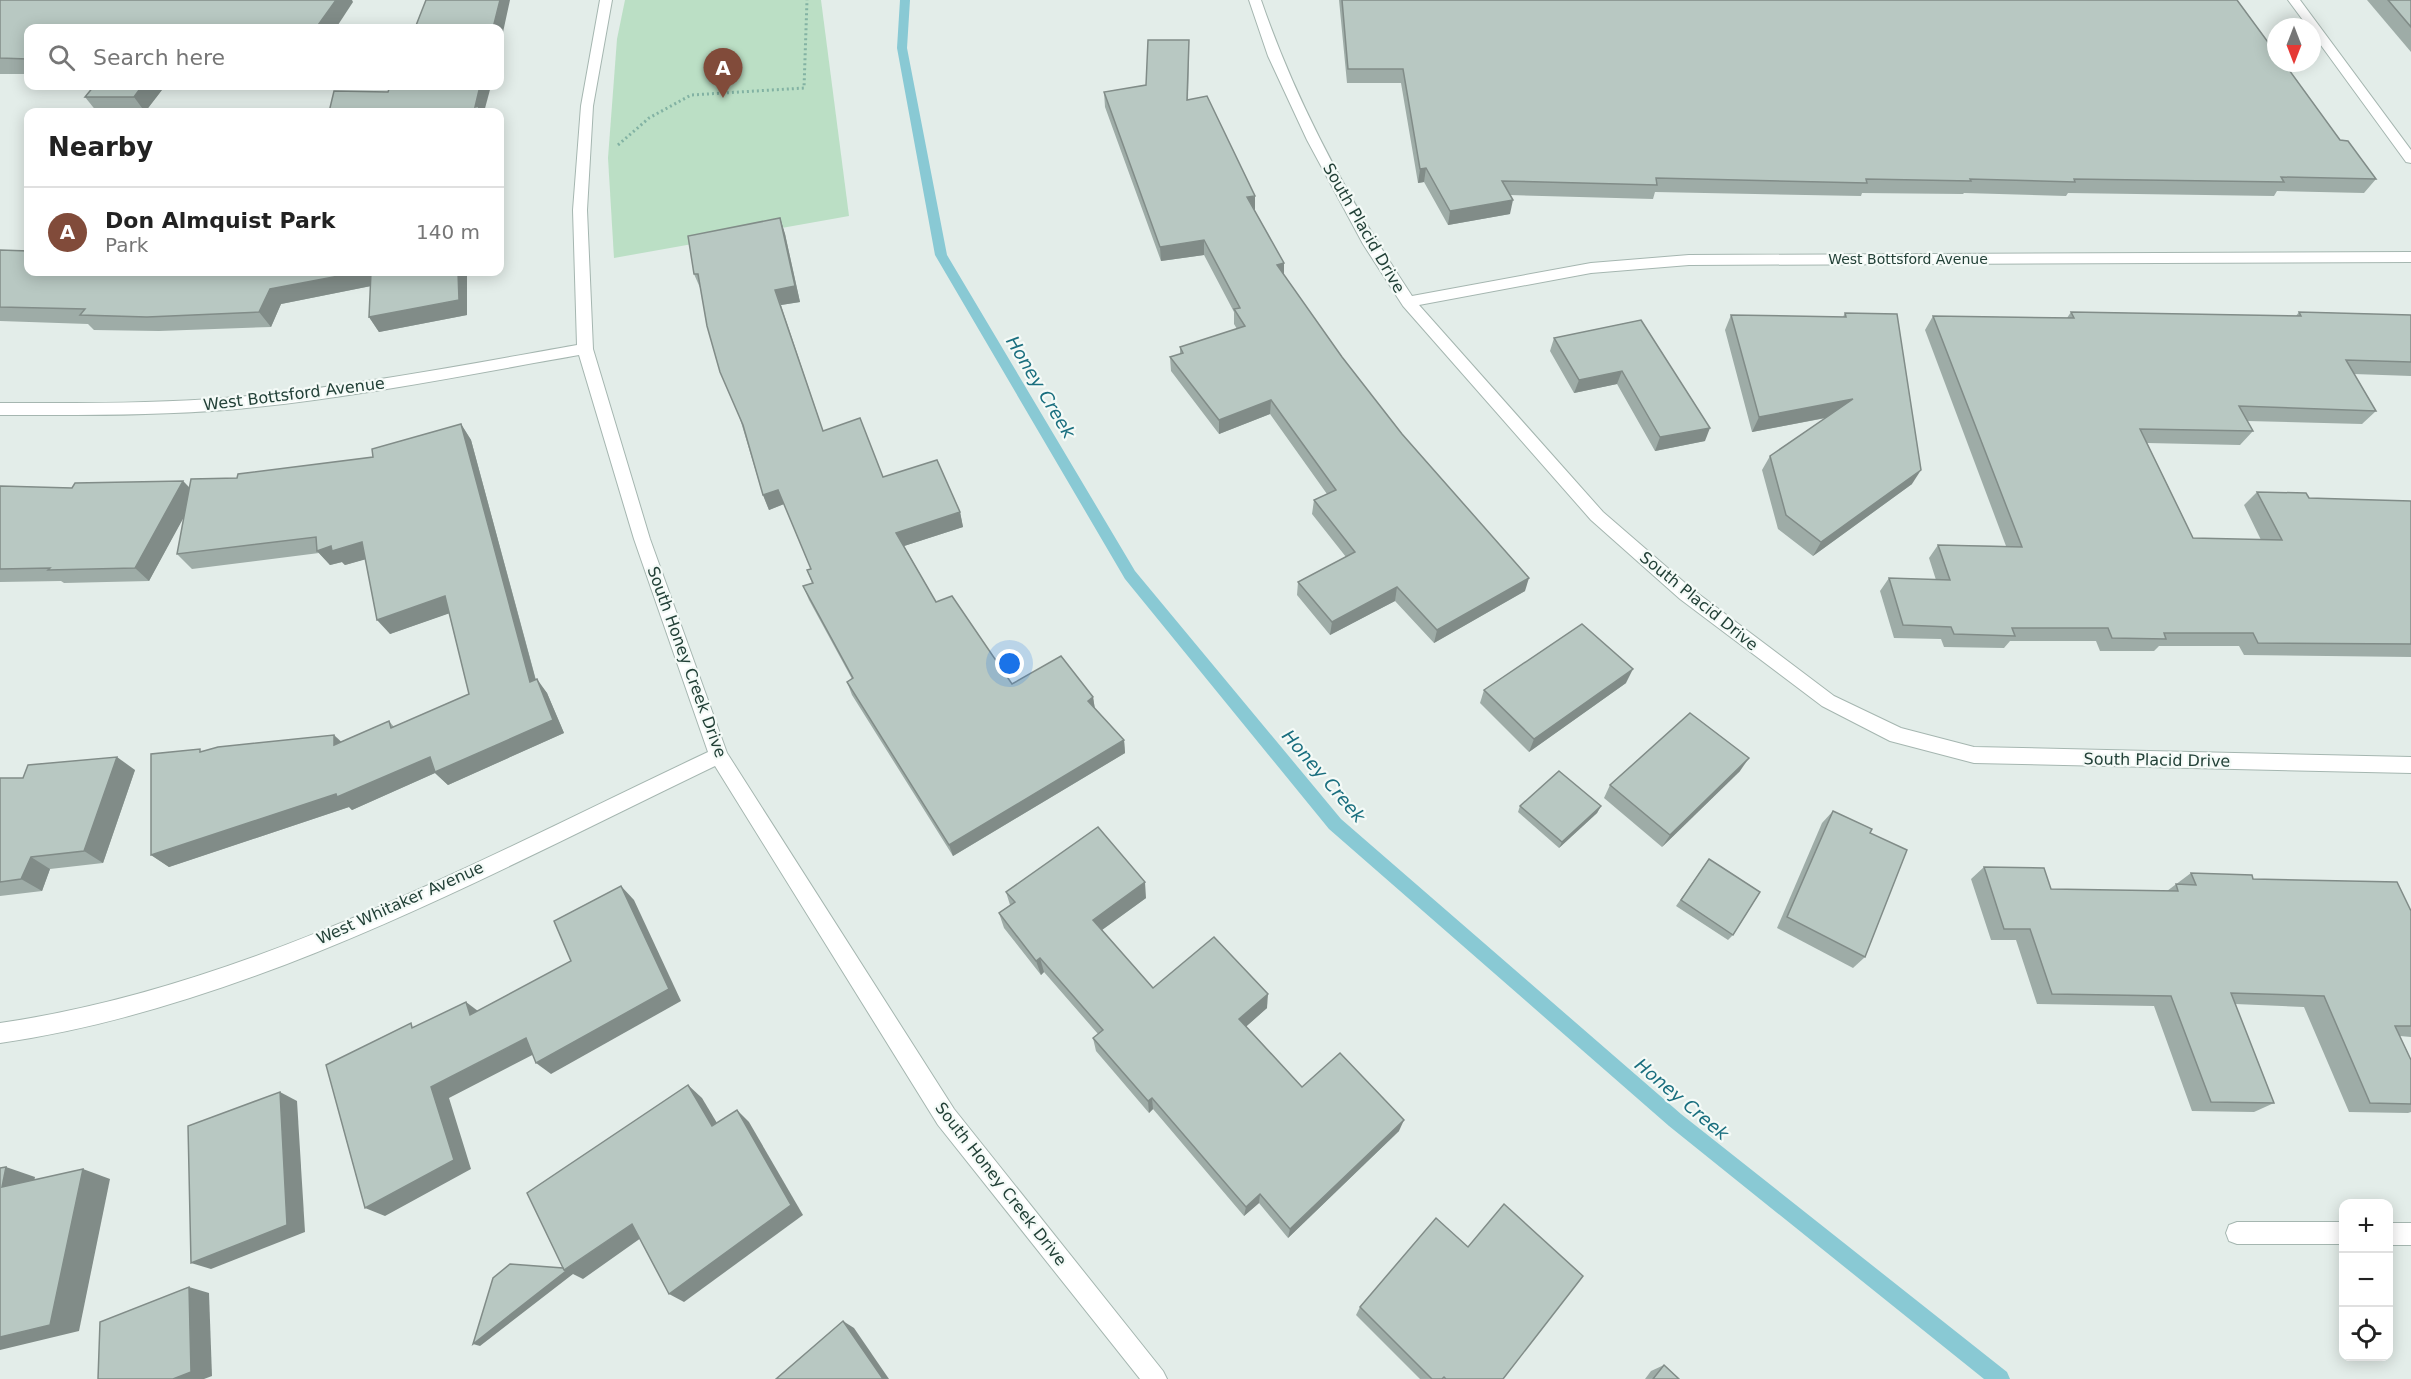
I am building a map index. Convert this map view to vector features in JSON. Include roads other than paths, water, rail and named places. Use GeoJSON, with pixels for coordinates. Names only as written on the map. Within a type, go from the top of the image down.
{"type":"FeatureCollection","features":[{"type":"Feature","properties":{"kind":"street","name":"South Honey Creek Drive"},"geometry":{"type":"LineString","coordinates":[[606,0],[587,106],[580,210],[585,349],[642,539],[718,756],[946,1117],[1155,1379]]}},
{"type":"Feature","properties":{"kind":"street","name":"South Placid Drive"},"geometry":{"type":"LineString","coordinates":[[1255,0],[1274,56],[1314,140],[1370,244],[1408,302],[1597,516],[1686,594],[1828,700],[1897,735],[1974,755],[2411,765]]}},
{"type":"Feature","properties":{"kind":"street"},"geometry":{"type":"LineString","coordinates":[[2294,0],[2411,159]]}},
{"type":"Feature","properties":{"kind":"street","name":"West Bottsford Avenue"},"geometry":{"type":"LineString","coordinates":[[1408,302],[1592,268],[1689,260],[2411,257]]}},
{"type":"Feature","properties":{"kind":"street","name":"West Bottsford Avenue"},"geometry":{"type":"LineString","coordinates":[[0,409],[170,408],[237,403],[366,387],[585,349]]}},
{"type":"Feature","properties":{"kind":"street","name":"West Whitaker Avenue"},"geometry":{"type":"LineString","coordinates":[[0,1033],[111,1012],[218,979],[360,925],[718,756]]}},
{"type":"Feature","properties":{"kind":"street"},"geometry":{"type":"LineString","coordinates":[[2237,1233],[2339,1233]]}},
{"type":"Feature","properties":{"kind":"street"},"geometry":{"type":"LineString","coordinates":[[2393,1234],[2411,1234]]}},
{"type":"Feature","properties":{"kind":"waterway","name":"Honey Creek"},"geometry":{"type":"LineString","coordinates":[[905,0],[902,48],[941,255],[1130,575],[1335,824],[1675,1120],[2000,1379]]}},
{"type":"Feature","properties":{"kind":"place","name":"Don Almquist Park"},"geometry":{"type":"Point","coordinates":[723,98]}}]}
